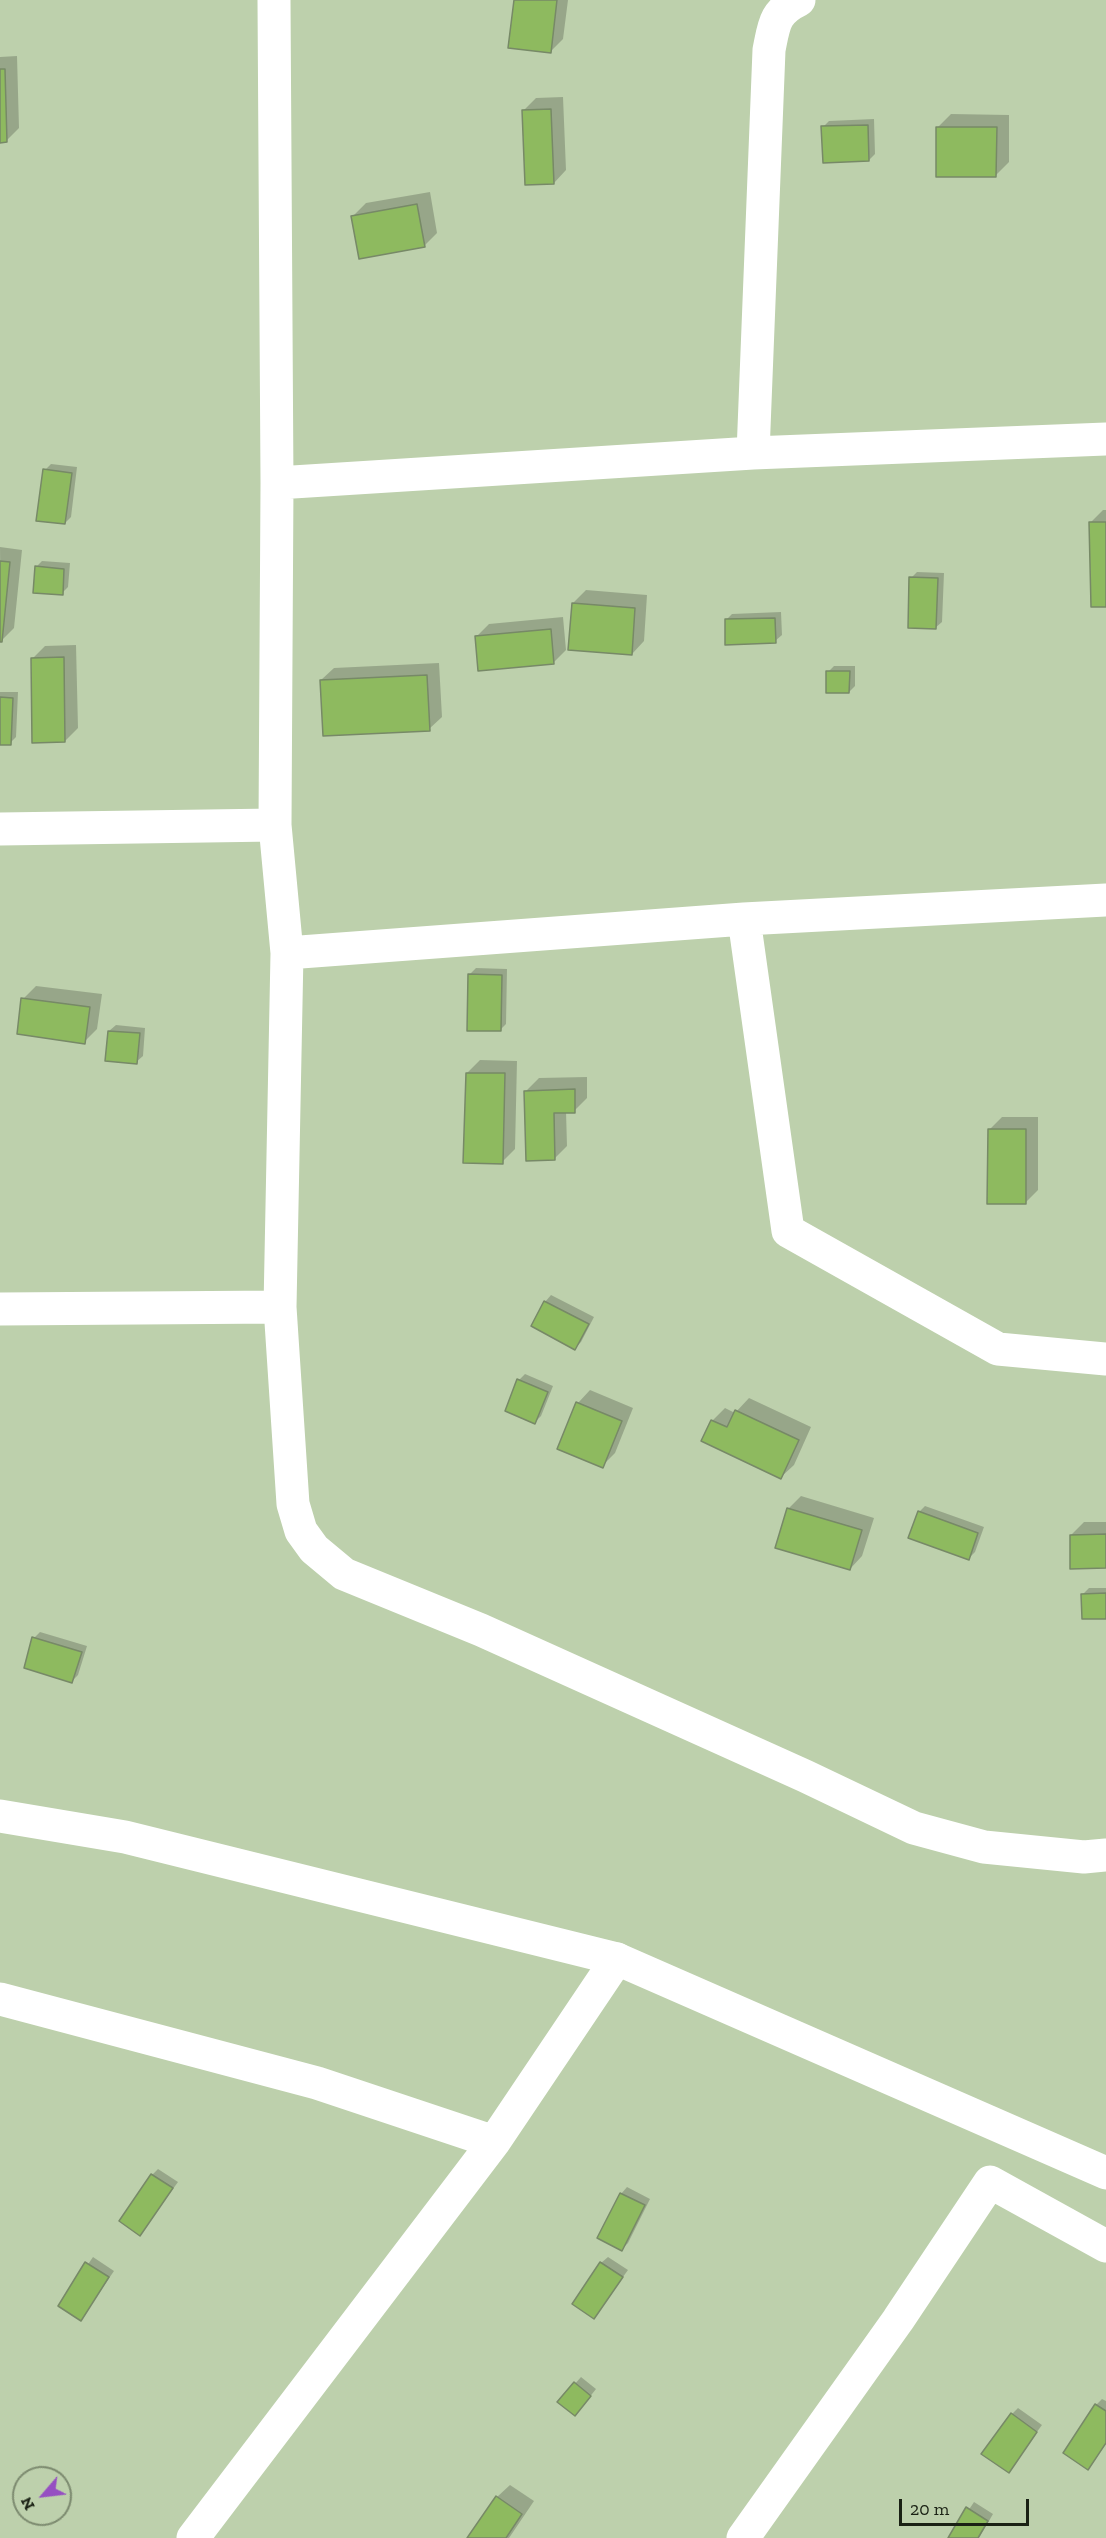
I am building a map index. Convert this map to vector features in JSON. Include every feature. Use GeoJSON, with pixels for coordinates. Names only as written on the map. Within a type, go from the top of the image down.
{"type":"FeatureCollection","features":[{"type":"Feature","properties":{"kind":"street"},"geometry":{"type":"LineString","coordinates":[[274,0],[277,483],[275,825],[287,952],[280,1307],[293,1503],[301,1530],[314,1549],[344,1574],[503,1640],[805,1776],[914,1828],[984,1848],[1084,1857],[1106,1855]]}},
{"type":"Feature","properties":{"kind":"street"},"geometry":{"type":"LineString","coordinates":[[753,453],[769,50],[774,24],[785,7],[799,0]]}},
{"type":"Feature","properties":{"kind":"street"},"geometry":{"type":"LineString","coordinates":[[277,483],[753,453],[1106,439]]}},
{"type":"Feature","properties":{"kind":"street"},"geometry":{"type":"LineString","coordinates":[[0,829],[275,825]]}},
{"type":"Feature","properties":{"kind":"street"},"geometry":{"type":"LineString","coordinates":[[287,952],[744,919],[1106,900]]}},
{"type":"Feature","properties":{"kind":"street"},"geometry":{"type":"LineString","coordinates":[[744,919],[788,1231],[998,1349],[1106,1359]]}},
{"type":"Feature","properties":{"kind":"street"},"geometry":{"type":"LineString","coordinates":[[0,1309],[280,1307]]}},
{"type":"Feature","properties":{"kind":"street"},"geometry":{"type":"LineString","coordinates":[[0,1816],[125,1837],[616,1959],[1106,2172]]}},
{"type":"Feature","properties":{"kind":"street"},"geometry":{"type":"LineString","coordinates":[[193,2538],[494,2142],[616,1959]]}},
{"type":"Feature","properties":{"kind":"street"},"geometry":{"type":"LineString","coordinates":[[4,2007],[317,2083],[494,2142]]}},
{"type":"Feature","properties":{"kind":"street"},"geometry":{"type":"LineString","coordinates":[[743,2538],[898,2320],[990,2182],[1106,2246]]}},
{"type":"Feature","properties":{"kind":"building"},"geometry":{"type":"Polygon","coordinates":[[[514,0],[557,0],[551,53],[508,48],[514,0]]]}},
{"type":"Feature","properties":{"kind":"building"},"geometry":{"type":"Polygon","coordinates":[[[0,69],[5,69],[7,142],[0,143],[0,69]]]}},
{"type":"Feature","properties":{"kind":"building"},"geometry":{"type":"Polygon","coordinates":[[[551,109],[554,184],[525,185],[522,110],[551,109]]]}},
{"type":"Feature","properties":{"kind":"building"},"geometry":{"type":"Polygon","coordinates":[[[868,125],[869,161],[823,163],[821,126],[868,125]]]}},
{"type":"Feature","properties":{"kind":"building"},"geometry":{"type":"Polygon","coordinates":[[[936,127],[997,127],[996,177],[936,177],[936,127]]]}},
{"type":"Feature","properties":{"kind":"building"},"geometry":{"type":"Polygon","coordinates":[[[417,204],[425,247],[359,259],[351,216],[417,204]]]}},
{"type":"Feature","properties":{"kind":"building"},"geometry":{"type":"Polygon","coordinates":[[[43,469],[72,473],[65,524],[36,521],[43,469]]]}},
{"type":"Feature","properties":{"kind":"building"},"geometry":{"type":"Polygon","coordinates":[[[1089,522],[1106,522],[1106,607],[1091,607],[1089,522]]]}},
{"type":"Feature","properties":{"kind":"building"},"geometry":{"type":"Polygon","coordinates":[[[0,561],[10,562],[2,642],[0,642],[0,561]]]}},
{"type":"Feature","properties":{"kind":"building"},"geometry":{"type":"Polygon","coordinates":[[[35,566],[64,569],[63,595],[33,593],[35,566]]]}},
{"type":"Feature","properties":{"kind":"building"},"geometry":{"type":"Polygon","coordinates":[[[909,577],[938,578],[936,629],[908,628],[909,577]]]}},
{"type":"Feature","properties":{"kind":"building"},"geometry":{"type":"Polygon","coordinates":[[[572,603],[635,608],[632,655],[568,650],[572,603]]]}},
{"type":"Feature","properties":{"kind":"building"},"geometry":{"type":"Polygon","coordinates":[[[775,618],[776,643],[725,645],[725,619],[775,618]]]}},
{"type":"Feature","properties":{"kind":"building"},"geometry":{"type":"Polygon","coordinates":[[[551,629],[554,664],[478,671],[475,636],[551,629]]]}},
{"type":"Feature","properties":{"kind":"building"},"geometry":{"type":"Polygon","coordinates":[[[64,657],[65,742],[32,743],[31,658],[64,657]]]}},
{"type":"Feature","properties":{"kind":"building"},"geometry":{"type":"Polygon","coordinates":[[[826,671],[850,671],[849,693],[826,693],[826,671]]]}},
{"type":"Feature","properties":{"kind":"building"},"geometry":{"type":"Polygon","coordinates":[[[427,675],[430,731],[323,736],[320,680],[427,675]]]}},
{"type":"Feature","properties":{"kind":"building"},"geometry":{"type":"Polygon","coordinates":[[[0,697],[13,698],[11,745],[0,745],[0,697]]]}},
{"type":"Feature","properties":{"kind":"building"},"geometry":{"type":"Polygon","coordinates":[[[468,974],[502,975],[501,1031],[467,1031],[468,974]]]}},
{"type":"Feature","properties":{"kind":"building"},"geometry":{"type":"Polygon","coordinates":[[[21,998],[90,1007],[85,1044],[17,1034],[21,998]]]}},
{"type":"Feature","properties":{"kind":"building"},"geometry":{"type":"Polygon","coordinates":[[[108,1031],[140,1033],[137,1064],[105,1061],[108,1031]]]}},
{"type":"Feature","properties":{"kind":"building"},"geometry":{"type":"Polygon","coordinates":[[[466,1073],[505,1073],[503,1164],[463,1163],[466,1073]]]}},
{"type":"Feature","properties":{"kind":"building"},"geometry":{"type":"Polygon","coordinates":[[[575,1089],[575,1113],[554,1113],[555,1160],[526,1161],[524,1091],[575,1089]]]}},
{"type":"Feature","properties":{"kind":"building"},"geometry":{"type":"Polygon","coordinates":[[[988,1129],[1026,1129],[1026,1204],[987,1204],[988,1129]]]}},
{"type":"Feature","properties":{"kind":"building"},"geometry":{"type":"Polygon","coordinates":[[[544,1301],[589,1324],[575,1350],[531,1326],[544,1301]]]}},
{"type":"Feature","properties":{"kind":"building"},"geometry":{"type":"Polygon","coordinates":[[[517,1379],[548,1392],[535,1424],[505,1411],[517,1379]]]}},
{"type":"Feature","properties":{"kind":"building"},"geometry":{"type":"Polygon","coordinates":[[[576,1402],[622,1421],[603,1468],[557,1449],[576,1402]]]}},
{"type":"Feature","properties":{"kind":"building"},"geometry":{"type":"Polygon","coordinates":[[[735,1410],[799,1440],[781,1479],[701,1441],[711,1420],[727,1427],[735,1410]]]}},
{"type":"Feature","properties":{"kind":"building"},"geometry":{"type":"Polygon","coordinates":[[[787,1508],[862,1530],[850,1570],[775,1548],[787,1508]]]}},
{"type":"Feature","properties":{"kind":"building"},"geometry":{"type":"Polygon","coordinates":[[[918,1511],[978,1533],[969,1560],[908,1538],[918,1511]]]}},
{"type":"Feature","properties":{"kind":"building"},"geometry":{"type":"Polygon","coordinates":[[[1106,1534],[1106,1568],[1070,1569],[1070,1535],[1106,1534]]]}},
{"type":"Feature","properties":{"kind":"building"},"geometry":{"type":"Polygon","coordinates":[[[1106,1593],[1106,1619],[1082,1619],[1081,1594],[1106,1593]]]}},
{"type":"Feature","properties":{"kind":"building"},"geometry":{"type":"Polygon","coordinates":[[[32,1637],[82,1652],[72,1683],[24,1668],[32,1637]]]}},
{"type":"Feature","properties":{"kind":"building"},"geometry":{"type":"Polygon","coordinates":[[[151,2174],[173,2188],[140,2236],[119,2221],[151,2174]]]}},
{"type":"Feature","properties":{"kind":"building"},"geometry":{"type":"Polygon","coordinates":[[[620,2193],[645,2205],[622,2251],[597,2238],[620,2193]]]}},
{"type":"Feature","properties":{"kind":"building"},"geometry":{"type":"Polygon","coordinates":[[[85,2262],[109,2277],[81,2321],[58,2306],[85,2262]]]}},
{"type":"Feature","properties":{"kind":"building"},"geometry":{"type":"Polygon","coordinates":[[[600,2262],[623,2277],[594,2319],[572,2304],[600,2262]]]}},
{"type":"Feature","properties":{"kind":"building"},"geometry":{"type":"Polygon","coordinates":[[[574,2382],[591,2396],[575,2416],[557,2402],[574,2382]]]}},
{"type":"Feature","properties":{"kind":"building"},"geometry":{"type":"Polygon","coordinates":[[[1095,2404],[1106,2411],[1106,2443],[1088,2470],[1063,2453],[1095,2404]]]}},
{"type":"Feature","properties":{"kind":"building"},"geometry":{"type":"Polygon","coordinates":[[[1011,2413],[1037,2432],[1009,2473],[981,2454],[1011,2413]]]}},
{"type":"Feature","properties":{"kind":"building"},"geometry":{"type":"Polygon","coordinates":[[[496,2496],[522,2514],[506,2538],[467,2538],[496,2496]]]}},
{"type":"Feature","properties":{"kind":"building"},"geometry":{"type":"Polygon","coordinates":[[[966,2507],[988,2521],[978,2538],[948,2538],[966,2507]]]}}]}
